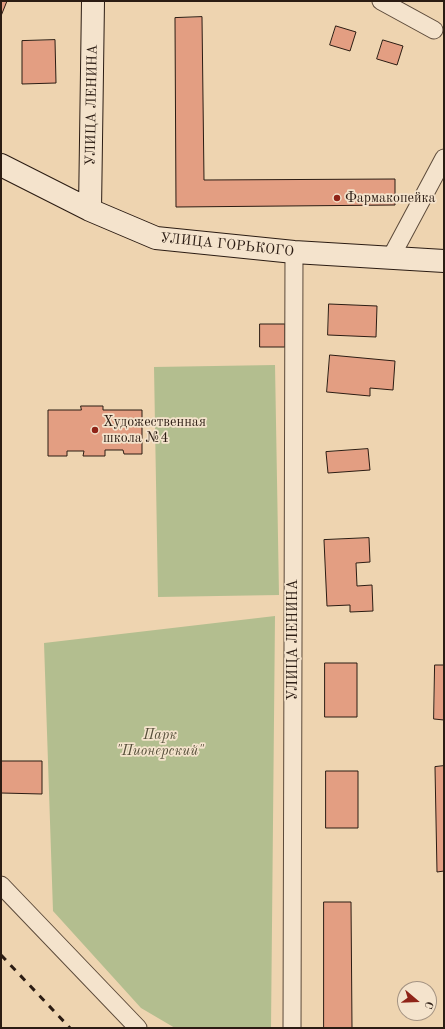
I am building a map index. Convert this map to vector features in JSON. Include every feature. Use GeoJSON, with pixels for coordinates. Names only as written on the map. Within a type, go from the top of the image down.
{"type":"FeatureCollection","features":[{"type":"Feature","properties":{"kind":"street","name":"УЛИЦА ЛЕНИНА"},"geometry":{"type":"LineString","coordinates":[[90,210],[93,1]]}},
{"type":"Feature","properties":{"kind":"street"},"geometry":{"type":"LineString","coordinates":[[381,1],[434,30]]}},
{"type":"Feature","properties":{"kind":"street"},"geometry":{"type":"LineString","coordinates":[[391,257],[444,158]]}},
{"type":"Feature","properties":{"kind":"street","name":"УЛИЦА ГОРЬКОГО"},"geometry":{"type":"LineString","coordinates":[[1,165],[90,210],[156,238],[294,252],[444,261]]}},
{"type":"Feature","properties":{"kind":"street","name":"УЛИЦА ЛЕНИНА"},"geometry":{"type":"LineString","coordinates":[[292,1028],[294,252]]}},
{"type":"Feature","properties":{"kind":"street"},"geometry":{"type":"LineString","coordinates":[[1,885],[138,1028]]}},
{"type":"Feature","properties":{"kind":"green space"},"geometry":{"type":"Polygon","coordinates":[[[275,365],[279,595],[158,597],[154,367],[275,365]]]}},
{"type":"Feature","properties":{"kind":"green space","name":"Парк \"Пионерский\""},"geometry":{"type":"Polygon","coordinates":[[[275,616],[271,1028],[175,1028],[141,1008],[53,911],[44,643],[275,616]]]}},
{"type":"Feature","properties":{"kind":"building"},"geometry":{"type":"Polygon","coordinates":[[[1,1],[7,1],[1,16],[1,1]]]}},
{"type":"Feature","properties":{"kind":"building"},"geometry":{"type":"Polygon","coordinates":[[[202,17],[204,180],[395,179],[395,205],[176,207],[175,18],[202,17]]]}},
{"type":"Feature","properties":{"kind":"building"},"geometry":{"type":"Polygon","coordinates":[[[336,26],[356,32],[350,51],[330,45],[336,26]]]}},
{"type":"Feature","properties":{"kind":"building"},"geometry":{"type":"Polygon","coordinates":[[[55,40],[56,83],[22,84],[22,41],[55,40]]]}},
{"type":"Feature","properties":{"kind":"building"},"geometry":{"type":"Polygon","coordinates":[[[383,40],[403,46],[397,65],[377,59],[383,40]]]}},
{"type":"Feature","properties":{"kind":"building"},"geometry":{"type":"Polygon","coordinates":[[[329,304],[377,306],[376,337],[328,335],[329,304]]]}},
{"type":"Feature","properties":{"kind":"building"},"geometry":{"type":"Polygon","coordinates":[[[260,324],[285,324],[285,347],[260,347],[260,324]]]}},
{"type":"Feature","properties":{"kind":"building"},"geometry":{"type":"Polygon","coordinates":[[[330,355],[395,361],[393,390],[370,388],[370,396],[327,392],[330,355]]]}},
{"type":"Feature","properties":{"kind":"building","name":"Художественная школа №4"},"geometry":{"type":"Polygon","coordinates":[[[81,406],[103,406],[103,410],[142,410],[142,454],[124,454],[123,450],[105,450],[105,456],[83,456],[84,451],[67,451],[67,456],[48,456],[48,410],[81,410],[81,406]]]}},
{"type":"Feature","properties":{"kind":"building"},"geometry":{"type":"Polygon","coordinates":[[[368,449],[370,470],[328,473],[326,452],[368,449]]]}},
{"type":"Feature","properties":{"kind":"building"},"geometry":{"type":"Polygon","coordinates":[[[369,538],[370,562],[356,563],[357,586],[372,585],[373,611],[350,612],[350,605],[327,606],[324,540],[369,538]]]}},
{"type":"Feature","properties":{"kind":"building"},"geometry":{"type":"Polygon","coordinates":[[[325,663],[357,663],[357,717],[325,717],[325,663]]]}},
{"type":"Feature","properties":{"kind":"building"},"geometry":{"type":"Polygon","coordinates":[[[435,665],[444,665],[444,720],[434,719],[435,665]]]}},
{"type":"Feature","properties":{"kind":"building"},"geometry":{"type":"Polygon","coordinates":[[[1,761],[42,761],[42,794],[1,793],[1,761]]]}},
{"type":"Feature","properties":{"kind":"building"},"geometry":{"type":"Polygon","coordinates":[[[444,766],[444,871],[437,872],[435,767],[444,766]]]}},
{"type":"Feature","properties":{"kind":"building"},"geometry":{"type":"Polygon","coordinates":[[[326,771],[358,771],[358,828],[326,828],[326,771]]]}},
{"type":"Feature","properties":{"kind":"building"},"geometry":{"type":"Polygon","coordinates":[[[324,902],[351,902],[352,1028],[324,1028],[324,902]]]}},
{"type":"Feature","properties":{"kind":"railway"},"geometry":{"type":"LineString","coordinates":[[1,955],[70,1028]]}},
{"type":"Feature","properties":{"kind":"place","name":"Фармакопейка"},"geometry":{"type":"Point","coordinates":[337,198]}},
{"type":"Feature","properties":{"kind":"place","name":"Художественная школа №4"},"geometry":{"type":"Point","coordinates":[95,430]}}]}
